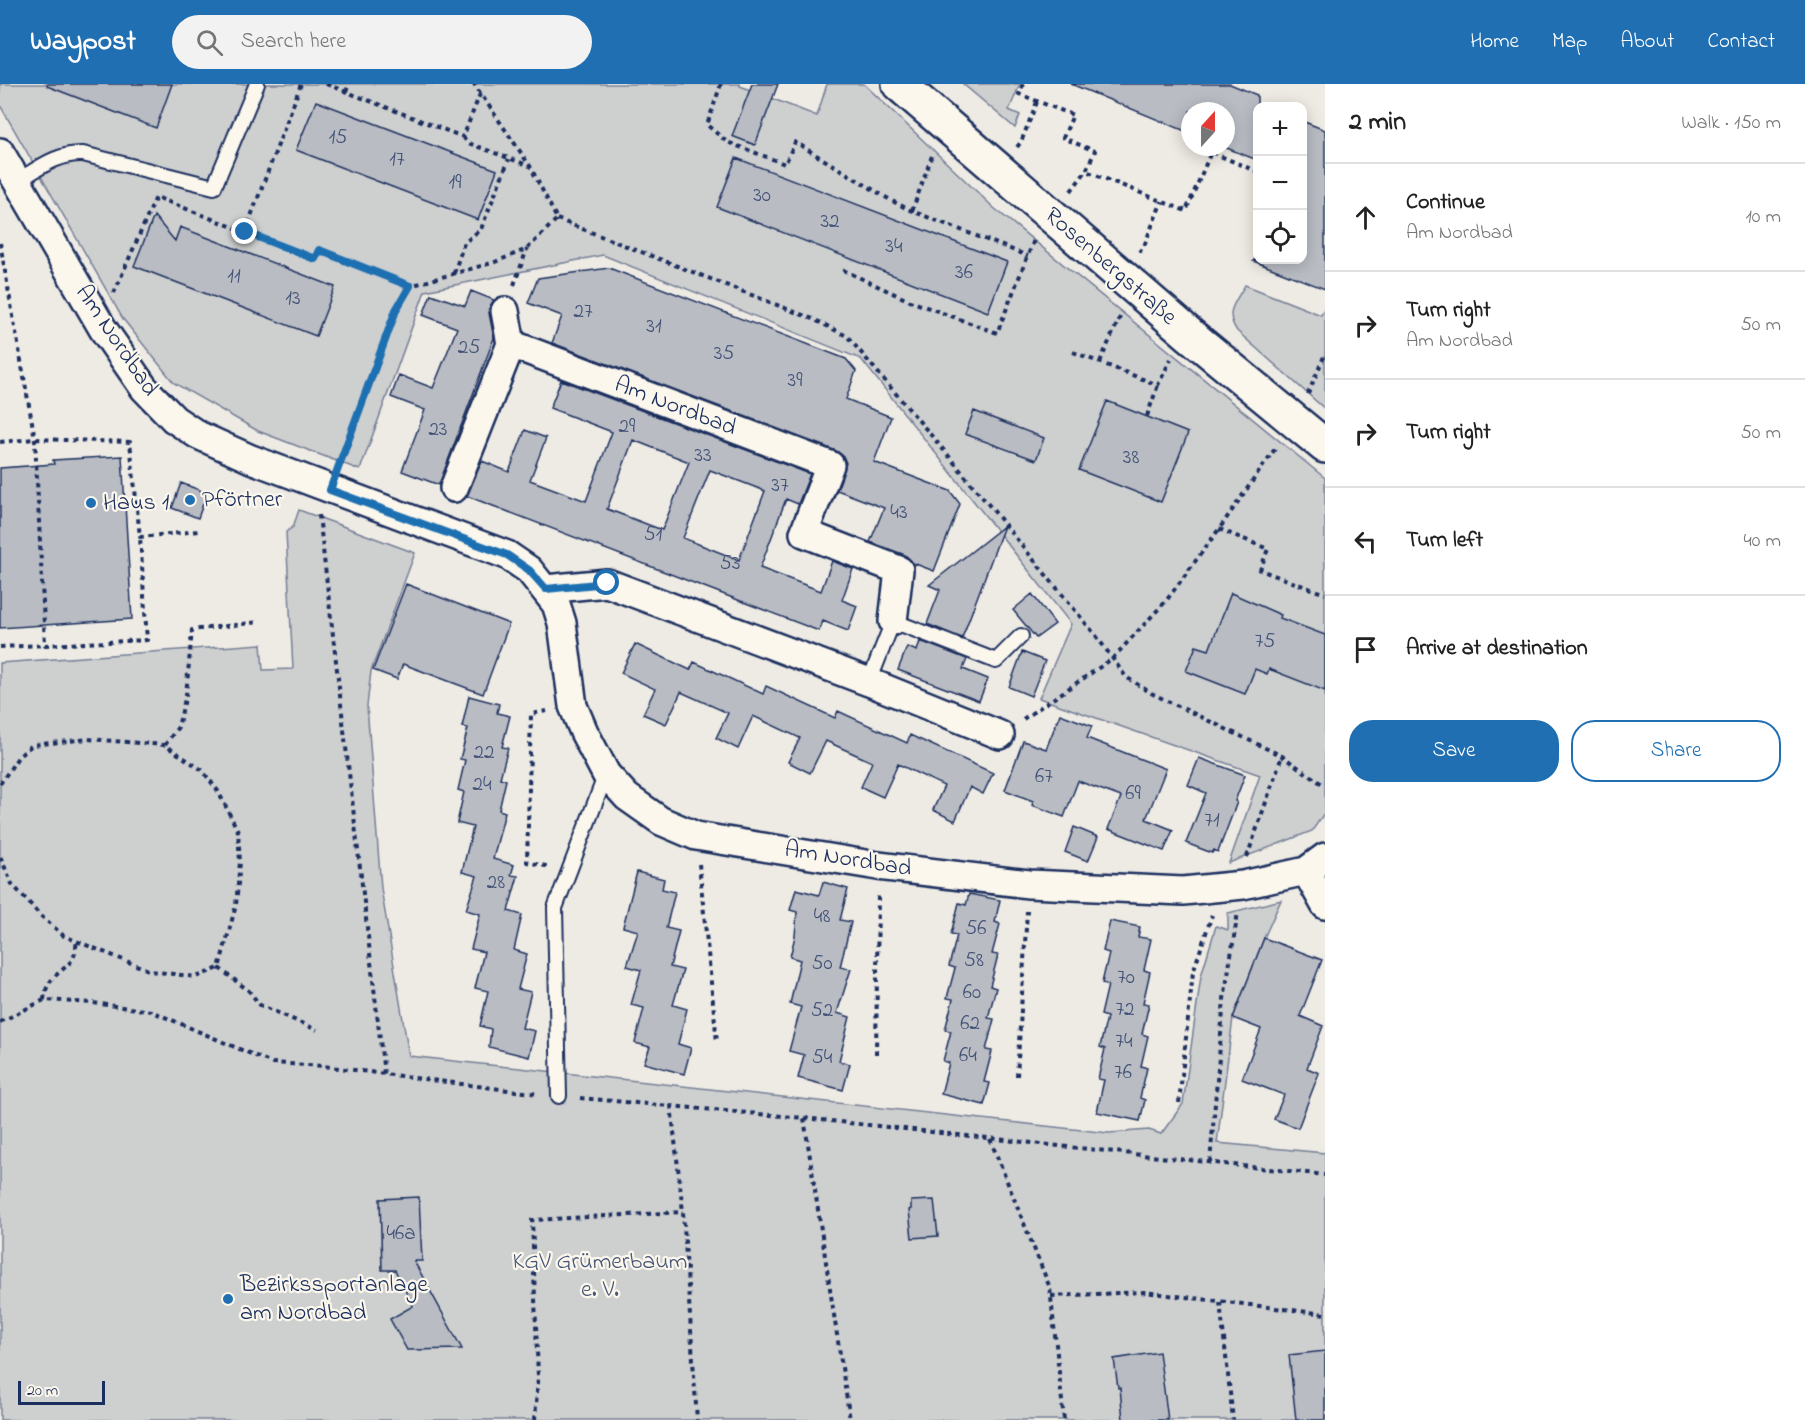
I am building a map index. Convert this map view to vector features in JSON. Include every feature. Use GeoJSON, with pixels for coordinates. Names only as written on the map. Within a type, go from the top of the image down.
{"type":"FeatureCollection","features":[{"type":"Feature","properties":{"kind":"street","name":"Rosenbergstraße"},"geometry":{"type":"LineString","coordinates":[[899,84],[1190,335],[1325,446]]}},
{"type":"Feature","properties":{"kind":"street","name":"Am Nordbad"},"geometry":{"type":"LineString","coordinates":[[0,152],[95,316],[144,388],[174,419],[224,448],[507,555],[529,570],[556,604],[562,623],[573,706],[606,774],[627,797],[661,821],[696,836],[878,866],[1029,884],[1183,891],[1232,887],[1316,864],[1325,905]]}},
{"type":"Feature","properties":{"kind":"street"},"geometry":{"type":"LineString","coordinates":[[454,488],[511,344],[505,311]]}},
{"type":"Feature","properties":{"kind":"street","name":"Am Nordbad"},"geometry":{"type":"LineString","coordinates":[[511,344],[830,465],[804,533],[899,570],[893,621]]}},
{"type":"Feature","properties":{"kind":"street"},"geometry":{"type":"LineString","coordinates":[[546,589],[607,583],[869,682],[1000,735]]}},
{"type":"Feature","properties":{"kind":"lane"},"geometry":{"type":"LineString","coordinates":[[17,181],[57,157],[83,154],[214,187],[257,84]]}},
{"type":"Feature","properties":{"kind":"lane"},"geometry":{"type":"LineString","coordinates":[[869,682],[893,621],[996,662],[1021,636]]}},
{"type":"Feature","properties":{"kind":"lane"},"geometry":{"type":"LineString","coordinates":[[559,1096],[555,908],[606,774]]}},
{"type":"Feature","properties":{"kind":"path"},"geometry":{"type":"LineString","coordinates":[[245,232],[301,84]]}},
{"type":"Feature","properties":{"kind":"path"},"geometry":{"type":"LineString","coordinates":[[326,84],[463,137],[468,143],[530,166]]}},
{"type":"Feature","properties":{"kind":"path"},"geometry":{"type":"LineString","coordinates":[[346,92],[349,84]]}},
{"type":"Feature","properties":{"kind":"path"},"geometry":{"type":"LineString","coordinates":[[474,84],[530,166],[557,219],[813,319],[847,336],[1097,637],[1126,677],[1151,693],[1281,756],[1325,786]]}},
{"type":"Feature","properties":{"kind":"path"},"geometry":{"type":"LineString","coordinates":[[722,84],[707,125],[727,142],[785,164],[795,142],[912,211],[1028,256],[997,333],[910,301],[843,270]]}},
{"type":"Feature","properties":{"kind":"path"},"geometry":{"type":"LineString","coordinates":[[1023,84],[1019,94],[1072,116],[1063,138],[1095,151],[1086,171],[1186,211],[1211,152],[1253,170]]}},
{"type":"Feature","properties":{"kind":"path"},"geometry":{"type":"LineString","coordinates":[[463,137],[481,93]]}},
{"type":"Feature","properties":{"kind":"path"},"geometry":{"type":"LineString","coordinates":[[996,169],[1021,142],[1038,102]]}},
{"type":"Feature","properties":{"kind":"path"},"geometry":{"type":"LineString","coordinates":[[912,211],[944,124]]}},
{"type":"Feature","properties":{"kind":"path"},"geometry":{"type":"LineString","coordinates":[[454,273],[464,243],[481,229],[508,159]]}},
{"type":"Feature","properties":{"kind":"path"},"geometry":{"type":"LineString","coordinates":[[95,316],[115,292],[156,197],[315,259],[319,250],[410,286],[495,262],[527,249],[557,219]]}},
{"type":"Feature","properties":{"kind":"path"},"geometry":{"type":"LineString","coordinates":[[1100,362],[1127,281],[1162,201]]}},
{"type":"Feature","properties":{"kind":"path"},"geometry":{"type":"LineString","coordinates":[[0,243],[35,439],[45,645]]}},
{"type":"Feature","properties":{"kind":"path"},"geometry":{"type":"LineString","coordinates":[[505,311],[527,249]]}},
{"type":"Feature","properties":{"kind":"path"},"geometry":{"type":"LineString","coordinates":[[384,1074],[319,514],[330,490],[396,310],[410,286]]}},
{"type":"Feature","properties":{"kind":"path"},"geometry":{"type":"LineString","coordinates":[[1147,416],[1171,358],[1190,335]]}},
{"type":"Feature","properties":{"kind":"path"},"geometry":{"type":"LineString","coordinates":[[1073,352],[1158,385]]}},
{"type":"Feature","properties":{"kind":"path"},"geometry":{"type":"LineString","coordinates":[[1312,385],[1325,354]]}},
{"type":"Feature","properties":{"kind":"path"},"geometry":{"type":"LineString","coordinates":[[1000,735],[1112,659],[1166,601],[1220,529],[1294,421]]}},
{"type":"Feature","properties":{"kind":"path"},"geometry":{"type":"LineString","coordinates":[[0,442],[35,439],[130,442],[140,537],[147,640],[0,647]]}},
{"type":"Feature","properties":{"kind":"path"},"geometry":{"type":"LineString","coordinates":[[1220,529],[1268,549],[1260,570],[1325,594]]}},
{"type":"Feature","properties":{"kind":"path"},"geometry":{"type":"LineString","coordinates":[[140,537],[199,531]]}},
{"type":"Feature","properties":{"kind":"path"},"geometry":{"type":"LineString","coordinates":[[165,745],[178,727],[184,706],[192,630],[260,622]]}},
{"type":"Feature","properties":{"kind":"path"},"geometry":{"type":"LineString","coordinates":[[569,870],[527,862],[527,839],[531,714],[573,706]]}},
{"type":"Feature","properties":{"kind":"path"},"geometry":{"type":"LineString","coordinates":[[0,784],[18,757],[32,745],[88,739],[165,745],[202,770],[218,791],[238,831],[240,862],[236,905],[219,968]]}},
{"type":"Feature","properties":{"kind":"path"},"geometry":{"type":"LineString","coordinates":[[1179,1103],[1193,972],[1249,849],[1281,756]]}},
{"type":"Feature","properties":{"kind":"path"},"geometry":{"type":"LineString","coordinates":[[696,836],[717,1042]]}},
{"type":"Feature","properties":{"kind":"path"},"geometry":{"type":"LineString","coordinates":[[0,855],[12,884],[40,915],[64,936],[151,971],[196,977],[219,968]]}},
{"type":"Feature","properties":{"kind":"path"},"geometry":{"type":"LineString","coordinates":[[876,1054],[878,866]]}},
{"type":"Feature","properties":{"kind":"path"},"geometry":{"type":"LineString","coordinates":[[1017,1076],[1029,884]]}},
{"type":"Feature","properties":{"kind":"path"},"geometry":{"type":"LineString","coordinates":[[1210,1162],[1232,887]]}},
{"type":"Feature","properties":{"kind":"path"},"geometry":{"type":"LineString","coordinates":[[44,1000],[54,976],[74,958],[76,941]]}},
{"type":"Feature","properties":{"kind":"path"},"geometry":{"type":"LineString","coordinates":[[219,968],[249,991],[260,1005],[317,1030]]}},
{"type":"Feature","properties":{"kind":"path"},"geometry":{"type":"LineString","coordinates":[[0,1022],[44,1000],[93,1003],[151,1011],[272,1062],[322,1066],[559,1096],[804,1118],[1325,1175]]}},
{"type":"Feature","properties":{"kind":"path"},"geometry":{"type":"LineString","coordinates":[[671,1105],[683,1212],[697,1420]]}},
{"type":"Feature","properties":{"kind":"path"},"geometry":{"type":"LineString","coordinates":[[804,1118],[850,1420]]}},
{"type":"Feature","properties":{"kind":"path"},"geometry":{"type":"LineString","coordinates":[[990,1139],[1050,1288],[1064,1420]]}},
{"type":"Feature","properties":{"kind":"path"},"geometry":{"type":"LineString","coordinates":[[534,1420],[538,1377],[532,1220],[683,1212]]}},
{"type":"Feature","properties":{"kind":"path"},"geometry":{"type":"LineString","coordinates":[[1051,1296],[1144,1292],[1325,1314]]}},
{"type":"Feature","properties":{"kind":"path"},"geometry":{"type":"LineString","coordinates":[[1220,1302],[1233,1420]]}},
{"type":"Feature","properties":{"kind":"green space"},"geometry":{"type":"Polygon","coordinates":[[[0,84],[740,84],[740,86],[817,116],[827,84],[864,84],[994,208],[1325,478],[1325,812],[1312,831],[1229,863],[1260,775],[1039,698],[1071,624],[861,359],[603,255],[425,291],[360,470],[258,431],[174,383],[123,319],[0,105],[0,84]]]}},
{"type":"Feature","properties":{"kind":"green space"},"geometry":{"type":"Polygon","coordinates":[[[963,84],[1020,84],[1009,110],[1020,115],[1015,128],[963,84]]]}},
{"type":"Feature","properties":{"kind":"green space"},"geometry":{"type":"Polygon","coordinates":[[[1245,285],[1321,315],[1325,307],[1325,409],[1237,331],[1231,313],[1245,285]]]}},
{"type":"Feature","properties":{"kind":"green space","name":"KGV Grümerbaum e. V."},"geometry":{"type":"Polygon","coordinates":[[[299,510],[415,553],[371,671],[367,706],[381,888],[409,1056],[1109,1133],[1149,1130],[1161,1134],[1183,1104],[1201,976],[1216,926],[1228,930],[1228,913],[1281,900],[1233,1018],[1217,1143],[1325,1153],[1325,1420],[0,1420],[0,663],[261,644],[263,670],[293,669],[286,532],[293,527],[299,510]]]}},
{"type":"Feature","properties":{"kind":"building"},"geometry":{"type":"Polygon","coordinates":[[[48,84],[172,84],[156,128],[47,86],[48,84]]]}},
{"type":"Feature","properties":{"kind":"building"},"geometry":{"type":"Polygon","coordinates":[[[752,84],[778,84],[755,145],[732,136],[752,84]]]}},
{"type":"Feature","properties":{"kind":"building"},"geometry":{"type":"Polygon","coordinates":[[[1071,84],[1230,84],[1257,95],[1257,102],[1253,102],[1253,158],[1235,151],[1235,102],[1181,102],[1181,129],[1071,84]]]}},
{"type":"Feature","properties":{"kind":"building"},"geometry":{"type":"Polygon","coordinates":[[[316,101],[497,170],[478,220],[296,150],[316,101]]]}},
{"type":"Feature","properties":{"kind":"building"},"geometry":{"type":"Polygon","coordinates":[[[1307,123],[1325,130],[1325,289],[1261,264],[1307,264],[1307,123]]]}},
{"type":"Feature","properties":{"kind":"building"},"geometry":{"type":"Polygon","coordinates":[[[736,158],[1007,262],[988,312],[717,207],[736,158]]]}},
{"type":"Feature","properties":{"kind":"building"},"geometry":{"type":"Polygon","coordinates":[[[154,216],[175,241],[180,227],[335,287],[316,336],[134,266],[154,216]]]}},
{"type":"Feature","properties":{"kind":"building"},"geometry":{"type":"Polygon","coordinates":[[[609,268],[846,359],[856,371],[846,399],[891,417],[874,462],[950,491],[960,504],[934,571],[913,563],[905,555],[870,542],[884,508],[837,490],[846,463],[843,456],[836,451],[552,343],[562,316],[528,303],[538,278],[609,268]]]}},
{"type":"Feature","properties":{"kind":"building"},"geometry":{"type":"Polygon","coordinates":[[[471,291],[494,300],[489,313],[494,338],[439,485],[402,471],[425,410],[391,397],[399,375],[433,388],[457,328],[423,315],[431,294],[465,306],[471,291]]]}},
{"type":"Feature","properties":{"kind":"building"},"geometry":{"type":"Polygon","coordinates":[[[561,380],[810,474],[798,504],[786,499],[760,568],[821,591],[832,561],[853,569],[842,600],[857,606],[848,631],[823,621],[819,631],[467,496],[482,461],[509,472],[525,430],[546,438],[530,480],[586,501],[612,432],[550,408],[561,380]],[[633,440],[607,509],[662,530],[689,462],[633,440]],[[710,470],[683,538],[739,560],[765,491],[710,470]]]}},
{"type":"Feature","properties":{"kind":"building"},"geometry":{"type":"Polygon","coordinates":[[[1107,401],[1188,433],[1161,502],[1079,470],[1107,401]]]}},
{"type":"Feature","properties":{"kind":"building"},"geometry":{"type":"Polygon","coordinates":[[[974,411],[1044,438],[1036,460],[965,434],[974,411]]]}},
{"type":"Feature","properties":{"kind":"building"},"geometry":{"type":"Polygon","coordinates":[[[122,456],[132,619],[0,628],[0,468],[54,464],[53,460],[122,456]]]}},
{"type":"Feature","properties":{"kind":"building","name":"Pförtner"},"geometry":{"type":"Polygon","coordinates":[[[181,483],[207,493],[198,518],[172,508],[181,483]]]}},
{"type":"Feature","properties":{"kind":"building"},"geometry":{"type":"Polygon","coordinates":[[[1004,526],[962,638],[927,624],[940,590],[929,585],[1004,526]]]}},
{"type":"Feature","properties":{"kind":"building"},"geometry":{"type":"Polygon","coordinates":[[[406,584],[509,624],[483,694],[403,664],[397,679],[373,670],[406,584]]]}},
{"type":"Feature","properties":{"kind":"building"},"geometry":{"type":"Polygon","coordinates":[[[1231,593],[1281,615],[1280,618],[1325,635],[1325,691],[1269,669],[1267,674],[1255,669],[1245,694],[1186,671],[1196,646],[1209,650],[1231,593]]]}},
{"type":"Feature","properties":{"kind":"building"},"geometry":{"type":"Polygon","coordinates":[[[1032,594],[1055,624],[1036,638],[1013,610],[1032,594]]]}},
{"type":"Feature","properties":{"kind":"building"},"geometry":{"type":"Polygon","coordinates":[[[920,641],[967,659],[963,669],[988,679],[979,701],[898,670],[907,647],[917,651],[920,641]]]}},
{"type":"Feature","properties":{"kind":"building"},"geometry":{"type":"Polygon","coordinates":[[[635,644],[690,670],[694,662],[763,694],[766,686],[835,718],[838,711],[907,743],[910,735],[993,773],[983,794],[970,787],[955,821],[933,810],[944,786],[898,764],[883,797],[861,787],[872,762],[826,741],[810,773],[788,762],[800,738],[753,716],[738,749],[716,738],[728,713],[681,692],[666,724],[643,714],[655,689],[621,673],[635,644]]]}},
{"type":"Feature","properties":{"kind":"building"},"geometry":{"type":"Polygon","coordinates":[[[1022,652],[1045,661],[1031,696],[1009,687],[1022,652]]]}},
{"type":"Feature","properties":{"kind":"building"},"geometry":{"type":"Polygon","coordinates":[[[469,696],[499,704],[497,713],[510,716],[502,747],[508,748],[500,778],[506,780],[499,810],[505,812],[493,859],[514,865],[511,875],[518,876],[508,911],[522,915],[514,950],[527,954],[518,989],[531,992],[522,1028],[535,1031],[529,1057],[489,1047],[491,1029],[480,1026],[488,991],[475,988],[484,952],[471,949],[480,914],[466,910],[477,876],[462,872],[473,827],[457,823],[464,792],[458,790],[465,760],[460,759],[468,728],[462,727],[469,696]]]}},
{"type":"Feature","properties":{"kind":"building"},"geometry":{"type":"Polygon","coordinates":[[[1060,714],[1092,726],[1087,738],[1166,769],[1146,819],[1173,830],[1164,851],[1108,829],[1121,797],[1078,781],[1064,817],[1032,805],[1033,801],[1005,790],[1023,741],[1046,749],[1060,714]]]}},
{"type":"Feature","properties":{"kind":"building"},"geometry":{"type":"Polygon","coordinates":[[[1199,758],[1245,775],[1218,852],[1214,850],[1212,853],[1186,843],[1206,793],[1188,785],[1199,758]]]}},
{"type":"Feature","properties":{"kind":"building"},"geometry":{"type":"Polygon","coordinates":[[[1074,827],[1098,837],[1088,861],[1065,852],[1074,827]]]}},
{"type":"Feature","properties":{"kind":"building"},"geometry":{"type":"Polygon","coordinates":[[[637,872],[664,879],[662,889],[675,892],[666,928],[679,931],[670,967],[683,970],[673,1005],[687,1009],[678,1044],[691,1048],[684,1074],[644,1063],[650,1047],[635,1043],[644,1008],[631,1005],[641,970],[627,966],[638,931],[623,927],[637,872]]]}},
{"type":"Feature","properties":{"kind":"building"},"geometry":{"type":"Polygon","coordinates":[[[823,882],[848,889],[840,920],[851,922],[840,967],[851,969],[837,1013],[850,1017],[839,1061],[850,1064],[843,1090],[798,1078],[804,1055],[789,1051],[801,1007],[790,1004],[800,960],[790,957],[797,912],[790,910],[796,889],[819,895],[823,882]]]}},
{"type":"Feature","properties":{"kind":"building"},"geometry":{"type":"Polygon","coordinates":[[[969,894],[1000,900],[995,922],[1000,924],[992,954],[998,955],[990,986],[996,988],[988,1018],[994,1019],[986,1050],[992,1051],[984,1082],[990,1083],[984,1105],[941,1094],[949,1063],[943,1061],[951,1031],[945,1030],[953,999],[947,998],[955,968],[949,966],[957,935],[951,934],[959,903],[966,905],[969,894]]]}},
{"type":"Feature","properties":{"kind":"building"},"geometry":{"type":"Polygon","coordinates":[[[1110,921],[1140,927],[1138,937],[1151,939],[1144,970],[1150,972],[1143,1003],[1149,1004],[1142,1034],[1148,1036],[1141,1066],[1147,1068],[1140,1098],[1145,1100],[1140,1121],[1097,1112],[1104,1080],[1098,1079],[1105,1049],[1100,1047],[1107,1017],[1101,1015],[1108,985],[1102,983],[1109,953],[1103,951],[1110,921]]]}},
{"type":"Feature","properties":{"kind":"building"},"geometry":{"type":"Polygon","coordinates":[[[1264,938],[1322,960],[1300,1016],[1323,1026],[1307,1068],[1319,1073],[1298,1128],[1274,1119],[1284,1095],[1242,1079],[1261,1029],[1233,1018],[1264,938]]]}},
{"type":"Feature","properties":{"kind":"building"},"geometry":{"type":"Polygon","coordinates":[[[419,1197],[422,1261],[414,1261],[462,1349],[407,1350],[390,1319],[413,1306],[395,1270],[382,1270],[380,1199],[419,1197]]]}},
{"type":"Feature","properties":{"kind":"building"},"geometry":{"type":"Polygon","coordinates":[[[934,1200],[938,1236],[912,1238],[909,1210],[911,1201],[934,1200]]]}},
{"type":"Feature","properties":{"kind":"building"},"geometry":{"type":"Polygon","coordinates":[[[1325,1351],[1325,1420],[1296,1420],[1289,1355],[1325,1351]]]}},
{"type":"Feature","properties":{"kind":"building"},"geometry":{"type":"Polygon","coordinates":[[[1159,1352],[1168,1420],[1123,1420],[1114,1359],[1159,1352]]]}},
{"type":"Feature","properties":{"kind":"place","name":"Pförtner"},"geometry":{"type":"Point","coordinates":[190,500]}},
{"type":"Feature","properties":{"kind":"place","name":"Haus 1"},"geometry":{"type":"Point","coordinates":[91,503]}},
{"type":"Feature","properties":{"kind":"place","name":"Bezirkssportanlage am Nordbad"},"geometry":{"type":"Point","coordinates":[228,1299]}},
{"type":"Feature","properties":{"kind":"route"},"geometry":{"type":"LineString","coordinates":[[245,232],[315,259],[319,250],[410,286],[396,310],[330,490],[507,555],[529,570],[546,589],[607,583]]}}]}
